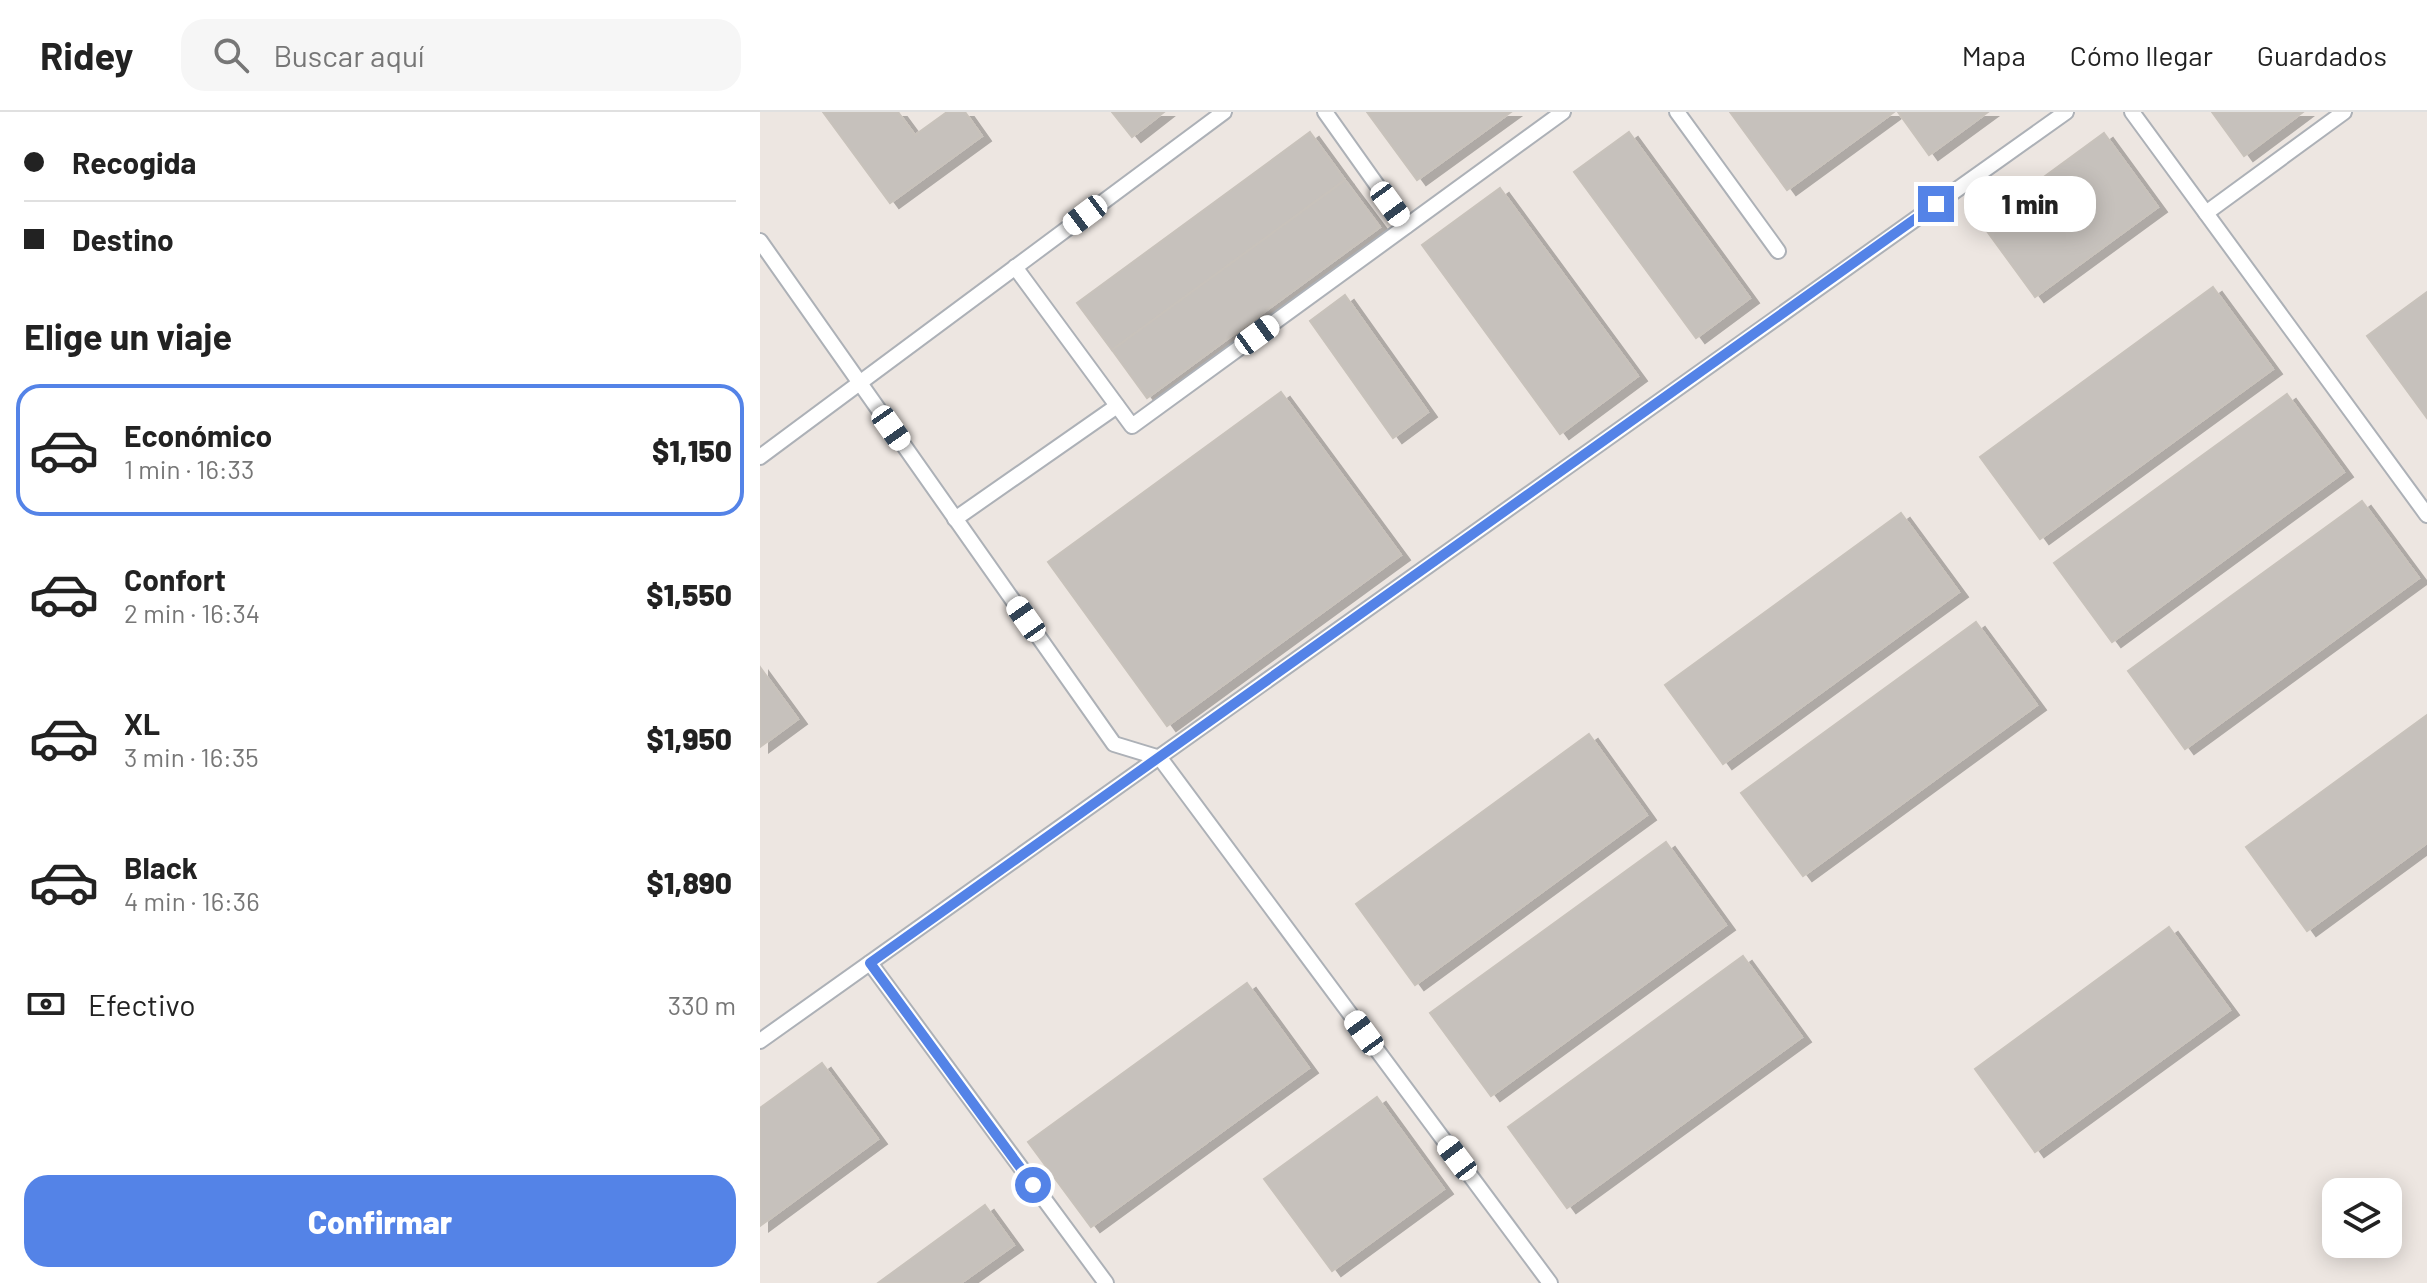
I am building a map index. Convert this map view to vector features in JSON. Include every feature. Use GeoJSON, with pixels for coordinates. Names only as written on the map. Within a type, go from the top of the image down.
{"type":"FeatureCollection","features":[{"type":"Feature","properties":{"kind":"lane"},"geometry":{"type":"LineString","coordinates":[[760,457],[1224,112]]}},
{"type":"Feature","properties":{"kind":"lane"},"geometry":{"type":"LineString","coordinates":[[1325,112],[1406,226]]}},
{"type":"Feature","properties":{"kind":"lane"},"geometry":{"type":"LineString","coordinates":[[1015,267],[1132,426],[1563,112]]}},
{"type":"Feature","properties":{"kind":"lane"},"geometry":{"type":"LineString","coordinates":[[1677,112],[1778,251]]}},
{"type":"Feature","properties":{"kind":"lane"},"geometry":{"type":"LineString","coordinates":[[760,1041],[2066,112]]}},
{"type":"Feature","properties":{"kind":"lane"},"geometry":{"type":"LineString","coordinates":[[2132,112],[2427,515]]}},
{"type":"Feature","properties":{"kind":"lane"},"geometry":{"type":"LineString","coordinates":[[2206,213],[2344,112]]}},
{"type":"Feature","properties":{"kind":"lane"},"geometry":{"type":"LineString","coordinates":[[760,241],[1114,744],[1160,758],[1550,1283]]}},
{"type":"Feature","properties":{"kind":"lane"},"geometry":{"type":"LineString","coordinates":[[955,519],[1117,406]]}},
{"type":"Feature","properties":{"kind":"lane"},"geometry":{"type":"LineString","coordinates":[[870,963],[1106,1283]]}},
{"type":"Feature","properties":{"kind":"building"},"geometry":{"type":"Polygon","coordinates":[[[823,112],[898,112],[915,135],[947,112],[965,112],[982,136],[890,203],[823,112]]]}},
{"type":"Feature","properties":{"kind":"building"},"geometry":{"type":"Polygon","coordinates":[[[1112,112],[1164,112],[1132,137],[1112,112]]]}},
{"type":"Feature","properties":{"kind":"building"},"geometry":{"type":"Polygon","coordinates":[[[1367,112],[1511,112],[1417,180],[1367,112]]]}},
{"type":"Feature","properties":{"kind":"building"},"geometry":{"type":"Polygon","coordinates":[[[1730,112],[1894,112],[1787,190],[1730,112]]]}},
{"type":"Feature","properties":{"kind":"building"},"geometry":{"type":"Polygon","coordinates":[[[1898,112],[1988,112],[1929,155],[1898,112]]]}},
{"type":"Feature","properties":{"kind":"building"},"geometry":{"type":"Polygon","coordinates":[[[2212,112],[2303,112],[2244,156],[2212,112]]]}},
{"type":"Feature","properties":{"kind":"building"},"geometry":{"type":"Polygon","coordinates":[[[1310,132],[1345,180],[1112,350],[1077,303],[1310,132]]]}},
{"type":"Feature","properties":{"kind":"building"},"geometry":{"type":"Polygon","coordinates":[[[1629,132],[1750,298],[1696,338],[1574,172],[1629,132]]]}},
{"type":"Feature","properties":{"kind":"building"},"geometry":{"type":"Polygon","coordinates":[[[2104,133],[2158,207],[2035,297],[1981,223],[2104,133]]]}},
{"type":"Feature","properties":{"kind":"building"},"geometry":{"type":"Polygon","coordinates":[[[1345,180],[1380,227],[1147,398],[1112,350],[1345,180]]]}},
{"type":"Feature","properties":{"kind":"building"},"geometry":{"type":"Polygon","coordinates":[[[1500,188],[1638,376],[1560,434],[1422,245],[1500,188]]]}},
{"type":"Feature","properties":{"kind":"building"},"geometry":{"type":"Polygon","coordinates":[[[2213,287],[2273,369],[2040,539],[1980,457],[2213,287]]]}},
{"type":"Feature","properties":{"kind":"building"},"geometry":{"type":"Polygon","coordinates":[[[2427,292],[2427,418],[2367,336],[2427,292]]]}},
{"type":"Feature","properties":{"kind":"building"},"geometry":{"type":"Polygon","coordinates":[[[1345,295],[1428,412],[1393,438],[1310,321],[1345,295]]]}},
{"type":"Feature","properties":{"kind":"building"},"geometry":{"type":"Polygon","coordinates":[[[1281,392],[1401,555],[1167,726],[1048,562],[1281,392]]]}},
{"type":"Feature","properties":{"kind":"building"},"geometry":{"type":"Polygon","coordinates":[[[2287,394],[2344,472],[2112,642],[2054,563],[2287,394]]]}},
{"type":"Feature","properties":{"kind":"building"},"geometry":{"type":"Polygon","coordinates":[[[2362,501],[2419,578],[2185,749],[2128,671],[2362,501]]]}},
{"type":"Feature","properties":{"kind":"building"},"geometry":{"type":"Polygon","coordinates":[[[1901,513],[1959,592],[1723,764],[1665,685],[1901,513]]]}},
{"type":"Feature","properties":{"kind":"building"},"geometry":{"type":"Polygon","coordinates":[[[1976,622],[2037,705],[1803,876],[1741,793],[1976,622]]]}},
{"type":"Feature","properties":{"kind":"building"},"geometry":{"type":"Polygon","coordinates":[[[760,667],[798,719],[760,747],[760,667]]]}},
{"type":"Feature","properties":{"kind":"building"},"geometry":{"type":"Polygon","coordinates":[[[2427,715],[2427,843],[2307,931],[2246,847],[2427,715]]]}},
{"type":"Feature","properties":{"kind":"building"},"geometry":{"type":"Polygon","coordinates":[[[1589,734],[1647,815],[1415,985],[1356,904],[1589,734]]]}},
{"type":"Feature","properties":{"kind":"building"},"geometry":{"type":"Polygon","coordinates":[[[1666,842],[1726,925],[1491,1096],[1430,1013],[1666,842]]]}},
{"type":"Feature","properties":{"kind":"building"},"geometry":{"type":"Polygon","coordinates":[[[2169,927],[2230,1010],[2035,1152],[1975,1069],[2169,927]]]}},
{"type":"Feature","properties":{"kind":"building"},"geometry":{"type":"Polygon","coordinates":[[[1743,956],[1802,1037],[1567,1208],[1508,1127],[1743,956]]]}},
{"type":"Feature","properties":{"kind":"building"},"geometry":{"type":"Polygon","coordinates":[[[1247,983],[1309,1068],[1091,1227],[1028,1142],[1247,983]]]}},
{"type":"Feature","properties":{"kind":"building"},"geometry":{"type":"Polygon","coordinates":[[[822,1063],[878,1139],[760,1226],[760,1108],[822,1063]]]}},
{"type":"Feature","properties":{"kind":"building"},"geometry":{"type":"Polygon","coordinates":[[[1377,1097],[1444,1189],[1332,1271],[1264,1179],[1377,1097]]]}},
{"type":"Feature","properties":{"kind":"building"},"geometry":{"type":"Polygon","coordinates":[[[985,1205],[1014,1245],[961,1283],[878,1283],[985,1205]]]}},
{"type":"Feature","properties":{"kind":"route"},"geometry":{"type":"LineString","coordinates":[[1033,1185],[870,963],[1936,204]]}}]}
